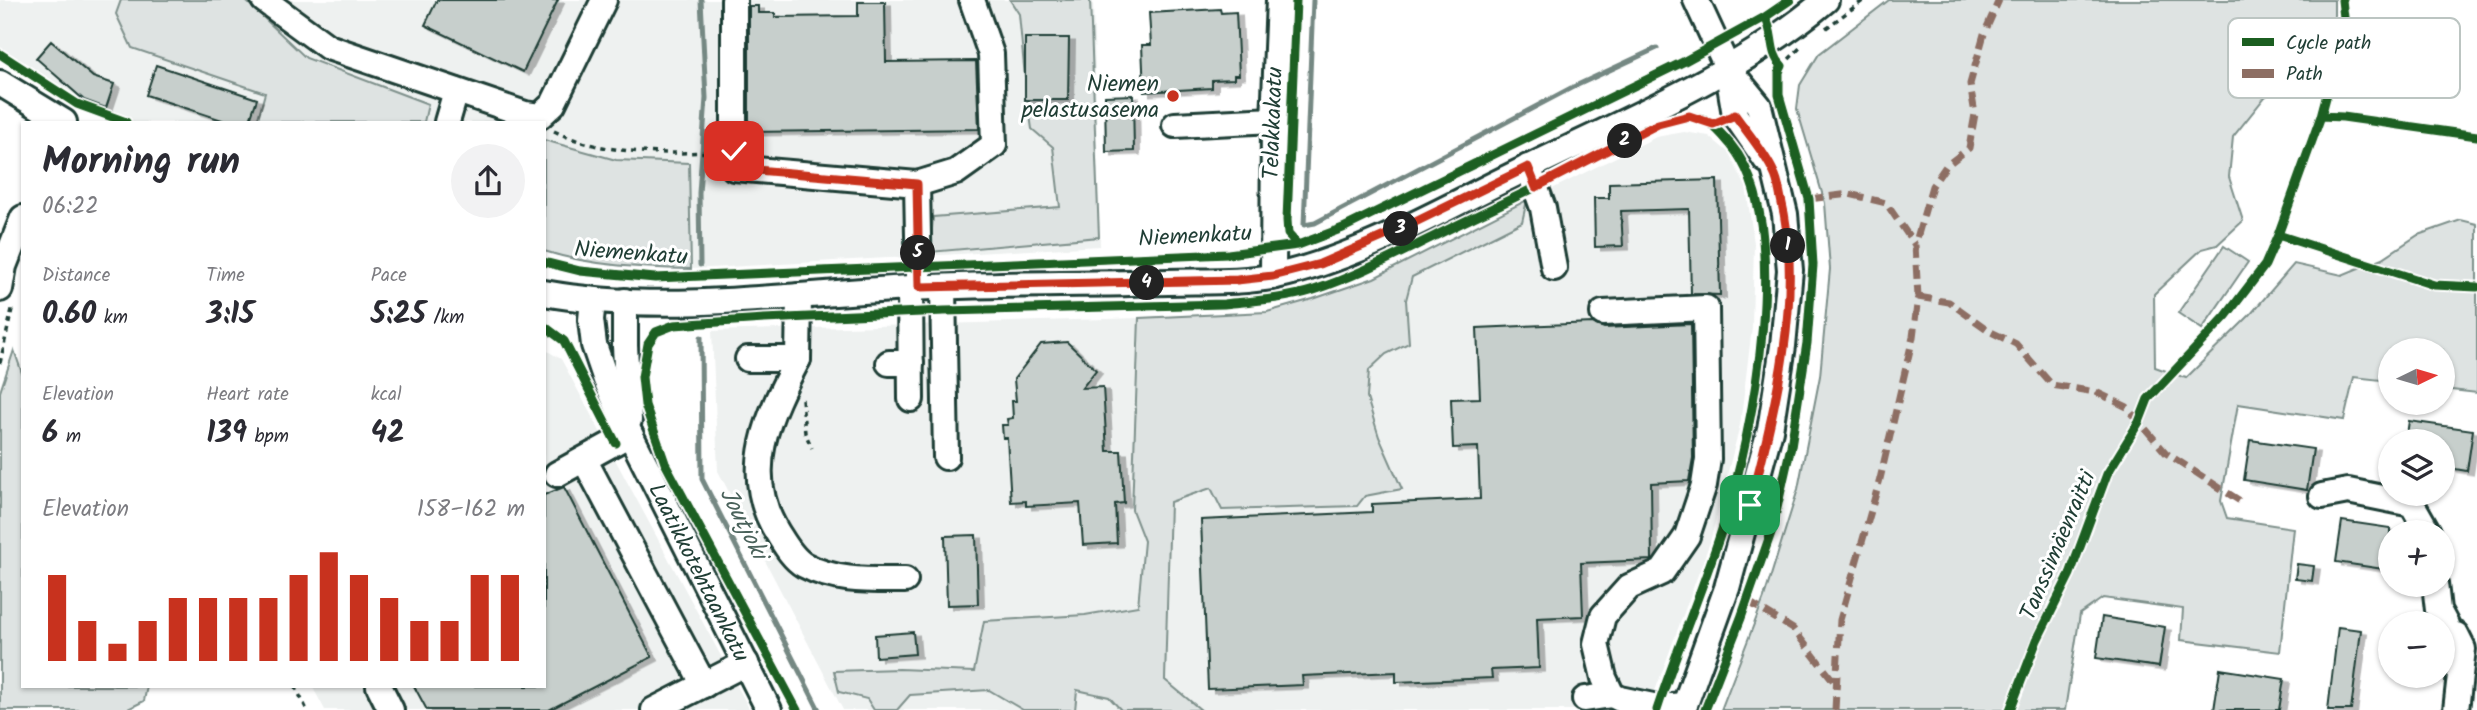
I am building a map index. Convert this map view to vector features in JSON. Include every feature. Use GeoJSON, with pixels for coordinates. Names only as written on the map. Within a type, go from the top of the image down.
{"type":"FeatureCollection","features":[{"type":"Feature","properties":{"kind":"street"},"geometry":{"type":"LineString","coordinates":[[264,0],[328,47],[525,114],[540,116],[553,104],[604,0]]}},
{"type":"Feature","properties":{"kind":"street"},"geometry":{"type":"LineString","coordinates":[[733,0],[734,168],[917,184],[957,172],[994,145],[991,54],[972,0]]}},
{"type":"Feature","properties":{"kind":"street","name":"Telakkakatu"},"geometry":{"type":"LineString","coordinates":[[1273,276],[1274,120],[1279,0]]}},
{"type":"Feature","properties":{"kind":"street"},"geometry":{"type":"LineString","coordinates":[[1585,699],[1612,695],[1658,707],[1684,707],[1727,588],[1770,430],[1783,345],[1790,270],[1784,214],[1774,172],[1735,115],[1727,67],[1696,0]]}},
{"type":"Feature","properties":{"kind":"street","name":"Niemenkatu"},"geometry":{"type":"LineString","coordinates":[[546,293],[593,300],[657,303],[924,287],[1223,281],[1273,276],[1332,259],[1403,228],[1528,167],[1772,42],[1826,0]]}},
{"type":"Feature","properties":{"kind":"street"},"geometry":{"type":"LineString","coordinates":[[0,83],[56,121]]}},
{"type":"Feature","properties":{"kind":"street"},"geometry":{"type":"LineString","coordinates":[[447,121],[456,91]]}},
{"type":"Feature","properties":{"kind":"street"},"geometry":{"type":"LineString","coordinates":[[1175,124],[1274,120]]}},
{"type":"Feature","properties":{"kind":"street"},"geometry":{"type":"LineString","coordinates":[[1528,167],[1544,208],[1554,268]]}},
{"type":"Feature","properties":{"kind":"street"},"geometry":{"type":"LineString","coordinates":[[917,184],[924,287],[946,457]]}},
{"type":"Feature","properties":{"kind":"street"},"geometry":{"type":"LineString","coordinates":[[8,292],[4,266],[21,223]]}},
{"type":"Feature","properties":{"kind":"street"},"geometry":{"type":"LineString","coordinates":[[911,399],[900,363],[924,287]]}},
{"type":"Feature","properties":{"kind":"street"},"geometry":{"type":"LineString","coordinates":[[799,296],[798,359],[765,427],[760,454],[761,488],[766,515],[786,547],[801,563],[826,574],[852,580],[905,580]]}},
{"type":"Feature","properties":{"kind":"street","name":"Laatikkotehtaankatu"},"geometry":{"type":"LineString","coordinates":[[593,300],[591,320],[594,345],[606,380],[630,434],[769,710]]}},
{"type":"Feature","properties":{"kind":"street","name":"Laatikkotehtaankatu"},"geometry":{"type":"LineString","coordinates":[[625,302],[630,434]]}},
{"type":"Feature","properties":{"kind":"street"},"geometry":{"type":"LineString","coordinates":[[1603,313],[1706,308],[1708,459],[1703,485],[1687,536],[1662,572],[1629,587],[1603,616],[1596,644],[1604,678],[1612,695]]}},
{"type":"Feature","properties":{"kind":"street"},"geometry":{"type":"LineString","coordinates":[[748,359],[798,359]]}},
{"type":"Feature","properties":{"kind":"street"},"geometry":{"type":"LineString","coordinates":[[557,474],[630,434]]}},
{"type":"Feature","properties":{"kind":"street"},"geometry":{"type":"LineString","coordinates":[[585,461],[704,685]]}},
{"type":"Feature","properties":{"kind":"street"},"geometry":{"type":"LineString","coordinates":[[2322,496],[2348,491],[2412,504],[2421,520]]}},
{"type":"Feature","properties":{"kind":"street"},"geometry":{"type":"LineString","coordinates":[[2436,597],[2438,610],[2463,649],[2456,710]]}},
{"type":"Feature","properties":{"kind":"street"},"geometry":{"type":"LineString","coordinates":[[654,710],[746,663]]}},
{"type":"Feature","properties":{"kind":"street"},"geometry":{"type":"LineString","coordinates":[[380,688],[391,710]]}},
{"type":"Feature","properties":{"kind":"path"},"geometry":{"type":"LineString","coordinates":[[1772,42],[1774,58],[1782,66],[1779,72]]}},
{"type":"Feature","properties":{"kind":"path"},"geometry":{"type":"LineString","coordinates":[[546,127],[565,137],[612,150],[713,152]]}},
{"type":"Feature","properties":{"kind":"path"},"geometry":{"type":"LineString","coordinates":[[0,363],[8,292]]}},
{"type":"Feature","properties":{"kind":"path"},"geometry":{"type":"LineString","coordinates":[[801,396],[805,433],[812,447]]}},
{"type":"Feature","properties":{"kind":"path"},"geometry":{"type":"LineString","coordinates":[[296,688],[307,710]]}},
{"type":"Feature","properties":{"kind":"shaded area"},"geometry":{"type":"Polygon","coordinates":[[[0,0],[1093,0],[1100,246],[691,269],[627,267],[572,260],[546,252],[546,121],[110,121],[91,116],[0,57],[0,0]]]}},
{"type":"Feature","properties":{"kind":"shaded area"},"geometry":{"type":"Polygon","coordinates":[[[121,0],[245,0],[306,58],[428,104],[424,121],[257,121],[265,93],[132,48],[116,14],[121,0]]]}},
{"type":"Feature","properties":{"kind":"shaded area"},"geometry":{"type":"Polygon","coordinates":[[[1010,0],[1090,0],[1099,237],[930,252],[933,217],[1060,207],[1053,147],[1032,129],[1019,14],[1010,0]]]}},
{"type":"Feature","properties":{"kind":"shaded area"},"geometry":{"type":"Polygon","coordinates":[[[1889,0],[2334,0],[2334,18],[2228,18],[2228,98],[2264,98],[2233,137],[2229,177],[2243,221],[2217,245],[2202,249],[2154,294],[2155,367],[2186,378],[2250,315],[2294,264],[2342,275],[2383,258],[2418,235],[2461,220],[2477,224],[2477,393],[2455,390],[2455,338],[2378,338],[2378,380],[2354,377],[2344,420],[2238,404],[2221,501],[2227,518],[2293,528],[2280,652],[2181,640],[2183,609],[2103,598],[2080,614],[2065,710],[1721,710],[1764,598],[1798,489],[1820,376],[1830,269],[1825,203],[1797,109],[1800,85],[1819,54],[1889,0]]]}},
{"type":"Feature","properties":{"kind":"shaded area"},"geometry":{"type":"Polygon","coordinates":[[[1684,132],[1709,136],[1729,153],[1746,187],[1754,243],[1752,328],[1740,425],[1710,542],[1648,710],[1201,710],[1165,680],[1170,565],[1171,316],[1267,312],[1374,278],[1656,137],[1684,132]]]}},
{"type":"Feature","properties":{"kind":"shaded area"},"geometry":{"type":"Polygon","coordinates":[[[546,141],[616,160],[689,163],[691,269],[635,267],[546,252],[546,141]]]}},
{"type":"Feature","properties":{"kind":"shaded area"},"geometry":{"type":"Polygon","coordinates":[[[1527,200],[1522,222],[1412,277],[1406,300],[1409,343],[1386,354],[1369,370],[1367,398],[1379,437],[1402,489],[1365,496],[1357,506],[1222,510],[1211,488],[1170,502],[1165,680],[1201,710],[1121,710],[1109,697],[1077,690],[1075,710],[1023,710],[989,690],[910,695],[897,710],[874,710],[867,699],[839,692],[834,671],[899,669],[974,672],[984,621],[1085,615],[1138,606],[1144,541],[1132,510],[1139,318],[1267,312],[1313,299],[1374,278],[1527,200]]]}},
{"type":"Feature","properties":{"kind":"shaded area"},"geometry":{"type":"Polygon","coordinates":[[[2224,246],[2248,262],[2202,329],[2178,313],[2224,246]]]}},
{"type":"Feature","properties":{"kind":"shaded area"},"geometry":{"type":"Polygon","coordinates":[[[1139,318],[1144,541],[1138,607],[1085,615],[978,691],[1076,689],[1109,697],[1121,710],[843,710],[718,471],[712,331],[1139,318]]]}},
{"type":"Feature","properties":{"kind":"shaded area"},"geometry":{"type":"Polygon","coordinates":[[[14,350],[21,370],[21,688],[147,688],[144,701],[126,710],[0,710],[0,392],[14,350]]]}},
{"type":"Feature","properties":{"kind":"shaded area"},"geometry":{"type":"Polygon","coordinates":[[[546,350],[561,359],[750,710],[325,710],[313,688],[546,688],[546,350]]]}},
{"type":"Feature","properties":{"kind":"building"},"geometry":{"type":"Polygon","coordinates":[[[437,0],[558,0],[523,72],[425,25],[437,0]]]}},
{"type":"Feature","properties":{"kind":"building"},"geometry":{"type":"Polygon","coordinates":[[[858,2],[885,2],[886,62],[976,61],[979,129],[749,132],[749,6],[758,6],[758,13],[775,13],[775,17],[858,16],[858,2]]]}},
{"type":"Feature","properties":{"kind":"building"},"geometry":{"type":"Polygon","coordinates":[[[1220,9],[1221,13],[1236,12],[1239,75],[1234,75],[1234,79],[1212,80],[1212,88],[1144,92],[1142,45],[1151,45],[1149,13],[1220,9]]]}},
{"type":"Feature","properties":{"kind":"building"},"geometry":{"type":"Polygon","coordinates":[[[1025,38],[1069,38],[1068,100],[1025,100],[1025,38]]]}},
{"type":"Feature","properties":{"kind":"building"},"geometry":{"type":"Polygon","coordinates":[[[51,41],[93,77],[114,84],[106,108],[84,100],[36,58],[51,41]]]}},
{"type":"Feature","properties":{"kind":"building"},"geometry":{"type":"Polygon","coordinates":[[[156,65],[257,99],[249,121],[225,121],[146,95],[156,65]]]}},
{"type":"Feature","properties":{"kind":"building"},"geometry":{"type":"Polygon","coordinates":[[[1133,95],[1134,151],[1106,152],[1105,96],[1133,95]]]}},
{"type":"Feature","properties":{"kind":"building"},"geometry":{"type":"Polygon","coordinates":[[[1717,180],[1720,295],[1691,294],[1689,209],[1621,211],[1623,246],[1595,247],[1594,198],[1609,198],[1609,183],[1717,180]]]}},
{"type":"Feature","properties":{"kind":"building"},"geometry":{"type":"Polygon","coordinates":[[[1593,323],[1604,328],[1691,324],[1693,458],[1689,481],[1651,483],[1652,560],[1581,563],[1583,616],[1537,618],[1539,668],[1491,670],[1492,678],[1396,682],[1396,672],[1302,676],[1303,685],[1208,689],[1201,520],[1372,512],[1372,504],[1480,499],[1478,447],[1453,448],[1451,399],[1480,398],[1477,328],[1593,323]]]}},
{"type":"Feature","properties":{"kind":"building"},"geometry":{"type":"Polygon","coordinates":[[[1067,342],[1096,370],[1082,388],[1103,387],[1107,451],[1121,451],[1124,503],[1115,504],[1117,543],[1083,545],[1080,503],[1026,506],[1026,501],[1011,502],[1007,438],[1003,438],[1002,425],[1008,425],[1007,419],[1013,418],[1012,401],[1016,401],[1014,379],[1041,344],[1067,342]]]}},
{"type":"Feature","properties":{"kind":"building"},"geometry":{"type":"Polygon","coordinates":[[[2409,421],[2473,430],[2467,471],[2455,469],[2455,429],[2408,429],[2409,421]]]}},
{"type":"Feature","properties":{"kind":"building"},"geometry":{"type":"Polygon","coordinates":[[[2250,440],[2313,449],[2307,490],[2244,480],[2250,440]]]}},
{"type":"Feature","properties":{"kind":"building"},"geometry":{"type":"Polygon","coordinates":[[[564,487],[652,657],[549,710],[427,710],[415,688],[546,688],[546,494],[564,487]]]}},
{"type":"Feature","properties":{"kind":"building"},"geometry":{"type":"Polygon","coordinates":[[[2342,521],[2378,526],[2378,568],[2336,562],[2342,521]]]}},
{"type":"Feature","properties":{"kind":"building"},"geometry":{"type":"Polygon","coordinates":[[[976,535],[978,604],[947,605],[945,536],[976,535]]]}},
{"type":"Feature","properties":{"kind":"building"},"geometry":{"type":"Polygon","coordinates":[[[2297,564],[2314,566],[2312,581],[2295,579],[2297,564]]]}},
{"type":"Feature","properties":{"kind":"building"},"geometry":{"type":"Polygon","coordinates":[[[2102,617],[2165,627],[2159,667],[2096,658],[2102,617]]]}},
{"type":"Feature","properties":{"kind":"building"},"geometry":{"type":"Polygon","coordinates":[[[2338,627],[2361,630],[2351,710],[2328,710],[2338,627]]]}},
{"type":"Feature","properties":{"kind":"building"},"geometry":{"type":"Polygon","coordinates":[[[913,632],[915,654],[876,657],[875,635],[913,632]]]}},
{"type":"Feature","properties":{"kind":"building"},"geometry":{"type":"Polygon","coordinates":[[[2220,669],[2284,679],[2279,710],[2214,710],[2220,669]]]}},
{"type":"Feature","properties":{"kind":"waterway","name":"Joutjoki"},"geometry":{"type":"LineString","coordinates":[[700,265],[699,193],[706,98],[701,0]]}},
{"type":"Feature","properties":{"kind":"waterway"},"geometry":{"type":"LineString","coordinates":[[1313,0],[1304,225],[1315,223],[1571,88],[1657,48]]}},
{"type":"Feature","properties":{"kind":"waterway","name":"Joutjoki"},"geometry":{"type":"LineString","coordinates":[[701,337],[702,479],[819,710]]}},
{"type":"Feature","properties":{"kind":"marked path"},"geometry":{"type":"LineString","coordinates":[[1835,710],[1840,620],[1880,479],[1913,337],[1918,297],[1915,245],[1932,186],[1946,166],[1969,148],[1975,114],[1970,84],[1984,34],[1999,0]]}},
{"type":"Feature","properties":{"kind":"marked path"},"geometry":{"type":"LineString","coordinates":[[1809,199],[1849,194],[1886,203],[1915,245]]}},
{"type":"Feature","properties":{"kind":"marked path"},"geometry":{"type":"LineString","coordinates":[[1918,297],[1949,302],[1991,332],[2016,344],[2052,385],[2096,392],[2127,407],[2166,453],[2240,501]]}},
{"type":"Feature","properties":{"kind":"marked path"},"geometry":{"type":"LineString","coordinates":[[1747,601],[1793,629],[1836,684]]}},
{"type":"Feature","properties":{"kind":"cycle path"},"geometry":{"type":"LineString","coordinates":[[1296,0],[1287,220],[1288,234],[1298,245]]}},
{"type":"Feature","properties":{"kind":"cycle path"},"geometry":{"type":"LineString","coordinates":[[546,262],[580,271],[655,278],[1228,254],[1298,245],[1343,228],[1683,62],[1765,17],[1790,0]]}},
{"type":"Feature","properties":{"kind":"cycle path","name":"Tanssimäenraitti"},"geometry":{"type":"LineString","coordinates":[[2342,0],[2344,18]]}},
{"type":"Feature","properties":{"kind":"cycle path"},"geometry":{"type":"LineString","coordinates":[[1705,710],[1772,530],[1791,446],[1807,343],[1813,265],[1809,199],[1779,95],[1779,72],[1782,66],[1775,55],[1765,17]]}},
{"type":"Feature","properties":{"kind":"cycle path"},"geometry":{"type":"LineString","coordinates":[[0,54],[77,104],[123,121]]}},
{"type":"Feature","properties":{"kind":"cycle path","name":"Tanssimäenraitti"},"geometry":{"type":"LineString","coordinates":[[2010,710],[2037,640],[2070,574],[2107,474],[2139,422],[2148,399],[2226,316],[2265,265],[2326,98]]}},
{"type":"Feature","properties":{"kind":"cycle path"},"geometry":{"type":"LineString","coordinates":[[797,710],[665,463],[645,405],[642,377],[648,344],[656,332],[674,325],[764,319],[944,311],[1224,304],[1292,296],[1376,265],[1539,185],[1635,134],[1669,121],[1692,116],[1705,120],[1722,134],[1750,179],[1761,223],[1765,274],[1762,328],[1756,383],[1736,482],[1717,544],[1657,710]]}},
{"type":"Feature","properties":{"kind":"cycle path"},"geometry":{"type":"LineString","coordinates":[[2321,116],[2477,136]]}},
{"type":"Feature","properties":{"kind":"cycle path"},"geometry":{"type":"LineString","coordinates":[[2278,235],[2434,285],[2477,287]]}},
{"type":"Feature","properties":{"kind":"cycle path"},"geometry":{"type":"LineString","coordinates":[[546,328],[564,341],[616,443]]}},
{"type":"Feature","properties":{"kind":"place","name":"Niemen pelastusasema"},"geometry":{"type":"Point","coordinates":[1173,96]}},
{"type":"Feature","properties":{"kind":"route"},"geometry":{"type":"LineString","coordinates":[[734,151],[734,168],[917,184],[919,287],[1237,280],[1273,276],[1320,264],[1403,228],[1528,167],[1536,187],[1658,124],[1689,116],[1713,124],[1735,115],[1774,172],[1784,214],[1790,270],[1783,345],[1770,430],[1750,505]]}}]}
